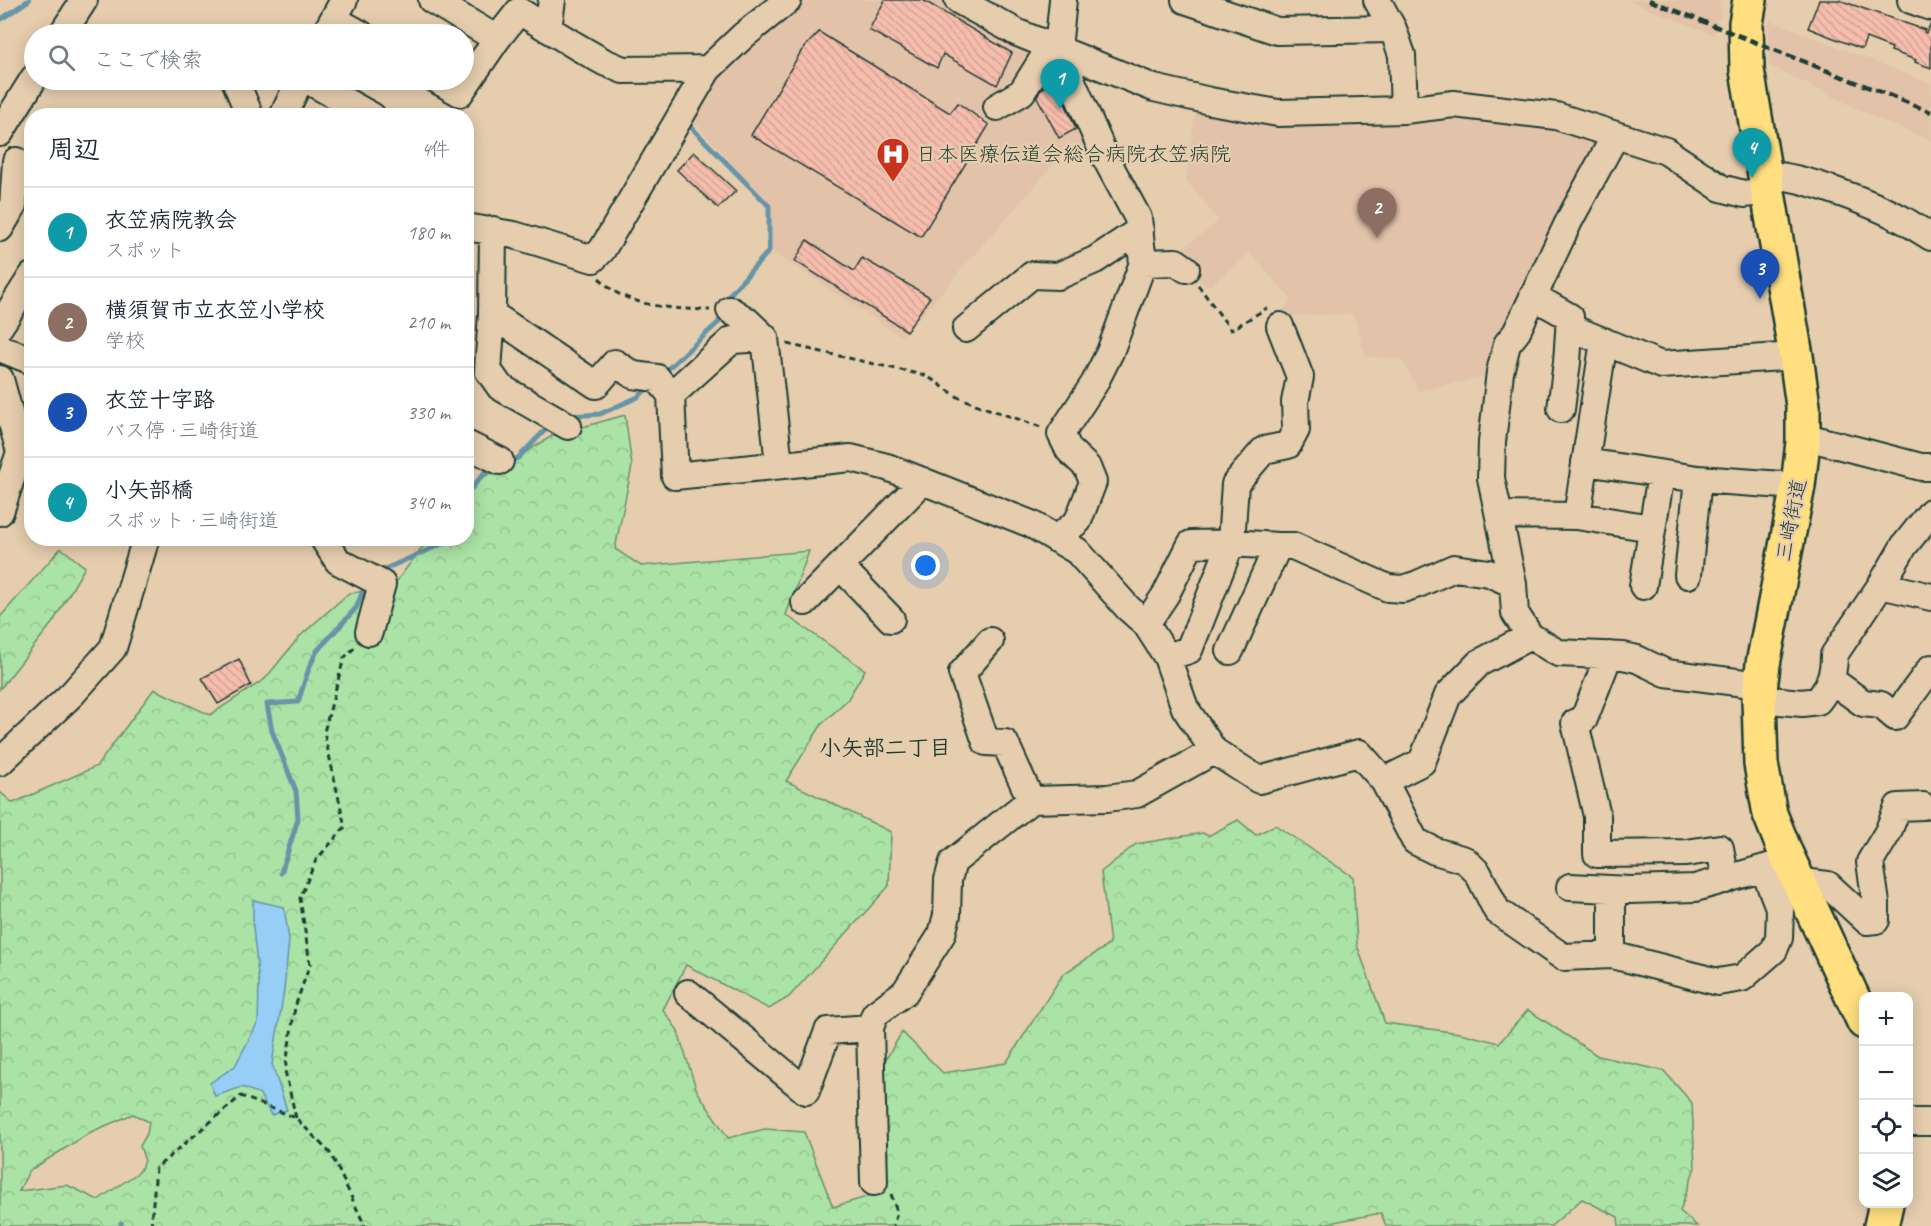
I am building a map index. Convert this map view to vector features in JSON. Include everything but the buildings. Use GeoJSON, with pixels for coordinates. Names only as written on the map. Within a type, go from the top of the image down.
{"type":"FeatureCollection","features":[{"type":"Feature","properties":{"kind":"main road","name":"三崎街道"},"geometry":{"type":"LineString","coordinates":[[1750,0],[1746,23],[1747,70],[1803,406],[1803,442],[1798,486],[1763,664],[1760,692],[1761,764],[1784,871],[1859,1014]]}},
{"type":"Feature","properties":{"kind":"main road"},"geometry":{"type":"LineString","coordinates":[[1881,1226],[1885,1208]]}},
{"type":"Feature","properties":{"kind":"street"},"geometry":{"type":"LineString","coordinates":[[72,24],[84,0]]}},
{"type":"Feature","properties":{"kind":"street"},"geometry":{"type":"LineString","coordinates":[[432,0],[472,24]]}},
{"type":"Feature","properties":{"kind":"street"},"geometry":{"type":"LineString","coordinates":[[548,29],[552,0]]}},
{"type":"Feature","properties":{"kind":"street"},"geometry":{"type":"LineString","coordinates":[[474,228],[493,230],[593,259],[602,250],[708,69],[744,35],[788,0]]}},
{"type":"Feature","properties":{"kind":"street"},"geometry":{"type":"LineString","coordinates":[[958,0],[1018,33],[1154,88],[1221,104],[1278,113],[1404,110],[1454,104],[1556,116],[1666,151],[1721,188],[1744,194],[1767,183],[1776,174],[1812,183],[1906,221],[1931,237]]}},
{"type":"Feature","properties":{"kind":"street"},"geometry":{"type":"LineString","coordinates":[[1056,539],[1078,521],[1093,482],[1087,467],[1069,450],[1061,434],[1094,384],[1110,352],[1143,263],[1138,218],[1105,157],[1058,49],[1063,0]]}},
{"type":"Feature","properties":{"kind":"street"},"geometry":{"type":"LineString","coordinates":[[1185,0],[1277,31],[1393,29]]}},
{"type":"Feature","properties":{"kind":"street"},"geometry":{"type":"LineString","coordinates":[[1377,0],[1393,29],[1402,55],[1404,110]]}},
{"type":"Feature","properties":{"kind":"street"},"geometry":{"type":"LineString","coordinates":[[1911,0],[1931,8]]}},
{"type":"Feature","properties":{"kind":"street"},"geometry":{"type":"LineString","coordinates":[[474,78],[497,39],[519,11],[604,62],[623,70],[708,69]]}},
{"type":"Feature","properties":{"kind":"street"},"geometry":{"type":"LineString","coordinates":[[474,25],[497,39]]}},
{"type":"Feature","properties":{"kind":"street"},"geometry":{"type":"LineString","coordinates":[[998,107],[1022,92],[1044,57],[1058,49]]}},
{"type":"Feature","properties":{"kind":"street"},"geometry":{"type":"LineString","coordinates":[[0,133],[27,90]]}},
{"type":"Feature","properties":{"kind":"street"},"geometry":{"type":"LineString","coordinates":[[239,90],[247,108]]}},
{"type":"Feature","properties":{"kind":"street"},"geometry":{"type":"LineString","coordinates":[[287,108],[295,90]]}},
{"type":"Feature","properties":{"kind":"street"},"geometry":{"type":"LineString","coordinates":[[325,90],[358,108]]}},
{"type":"Feature","properties":{"kind":"street"},"geometry":{"type":"LineString","coordinates":[[446,90],[459,104],[467,90]]}},
{"type":"Feature","properties":{"kind":"street"},"geometry":{"type":"LineString","coordinates":[[1615,136],[1570,219],[1516,333],[1507,344],[1500,372],[1492,442],[1491,478],[1513,584],[1515,613],[1530,636],[1558,653],[1623,656],[1666,673],[1802,703],[1818,701],[1827,689],[1834,669],[1834,655],[1904,546],[1931,512]]}},
{"type":"Feature","properties":{"kind":"street"},"geometry":{"type":"LineString","coordinates":[[0,228],[13,206],[16,161]]}},
{"type":"Feature","properties":{"kind":"street"},"geometry":{"type":"LineString","coordinates":[[493,230],[492,314],[488,370],[500,387],[568,426]]}},
{"type":"Feature","properties":{"kind":"street"},"geometry":{"type":"LineString","coordinates":[[966,329],[1032,274],[1058,276],[1095,260],[1140,230]]}},
{"type":"Feature","properties":{"kind":"street"},"geometry":{"type":"LineString","coordinates":[[1143,263],[1176,262],[1186,269]]}},
{"type":"Feature","properties":{"kind":"street"},"geometry":{"type":"LineString","coordinates":[[0,326],[24,292]]}},
{"type":"Feature","properties":{"kind":"street"},"geometry":{"type":"LineString","coordinates":[[1533,296],[1570,317],[1568,362],[1561,409]]}},
{"type":"Feature","properties":{"kind":"street"},"geometry":{"type":"LineString","coordinates":[[730,310],[746,320],[765,338],[779,464]]}},
{"type":"Feature","properties":{"kind":"street"},"geometry":{"type":"LineString","coordinates":[[492,314],[596,385],[615,363],[633,375],[657,378],[671,395],[675,476],[851,458],[887,466],[1031,524],[1077,550],[1128,608],[1146,624],[1167,657],[1185,708],[1214,751],[1259,780],[1359,753],[1384,782],[1415,841],[1435,851],[1465,860],[1478,873],[1497,911],[1563,957],[1612,955],[1718,982],[1742,978],[1774,950],[1779,938],[1784,871]]}},
{"type":"Feature","properties":{"kind":"street"},"geometry":{"type":"LineString","coordinates":[[1167,657],[1189,650],[1231,543],[1235,484],[1264,450],[1288,445],[1296,430],[1295,402],[1300,377],[1280,326]]}},
{"type":"Feature","properties":{"kind":"street"},"geometry":{"type":"LineString","coordinates":[[1569,327],[1661,365],[1796,356]]}},
{"type":"Feature","properties":{"kind":"street"},"geometry":{"type":"LineString","coordinates":[[671,395],[732,340],[765,338]]}},
{"type":"Feature","properties":{"kind":"street"},"geometry":{"type":"LineString","coordinates":[[1577,516],[1604,341]]}},
{"type":"Feature","properties":{"kind":"street"},"geometry":{"type":"LineString","coordinates":[[0,348],[24,358]]}},
{"type":"Feature","properties":{"kind":"street"},"geometry":{"type":"LineString","coordinates":[[0,379],[20,452],[0,512]]}},
{"type":"Feature","properties":{"kind":"street"},"geometry":{"type":"LineString","coordinates":[[1803,442],[1818,440],[1931,467]]}},
{"type":"Feature","properties":{"kind":"street"},"geometry":{"type":"LineString","coordinates":[[474,448],[500,461]]}},
{"type":"Feature","properties":{"kind":"street"},"geometry":{"type":"LineString","coordinates":[[1586,462],[1698,479],[1798,486]]}},
{"type":"Feature","properties":{"kind":"street"},"geometry":{"type":"LineString","coordinates":[[1643,586],[1661,474]]}},
{"type":"Feature","properties":{"kind":"street"},"geometry":{"type":"LineString","coordinates":[[1688,575],[1698,479]]}},
{"type":"Feature","properties":{"kind":"street"},"geometry":{"type":"LineString","coordinates":[[805,602],[923,481]]}},
{"type":"Feature","properties":{"kind":"street"},"geometry":{"type":"LineString","coordinates":[[1500,515],[1577,516],[1652,528]]}},
{"type":"Feature","properties":{"kind":"street"},"geometry":{"type":"LineString","coordinates":[[1146,624],[1166,594],[1191,544],[1293,546],[1388,588],[1403,589],[1454,568],[1489,573],[1513,584]]}},
{"type":"Feature","properties":{"kind":"street"},"geometry":{"type":"LineString","coordinates":[[0,762],[72,694],[113,648],[144,546]]}},
{"type":"Feature","properties":{"kind":"street"},"geometry":{"type":"LineString","coordinates":[[328,546],[338,561],[382,584],[369,633]]}},
{"type":"Feature","properties":{"kind":"street"},"geometry":{"type":"LineString","coordinates":[[1230,651],[1278,546]]}},
{"type":"Feature","properties":{"kind":"street"},"geometry":{"type":"LineString","coordinates":[[840,566],[891,619]]}},
{"type":"Feature","properties":{"kind":"street"},"geometry":{"type":"LineString","coordinates":[[1881,585],[1931,597]]}},
{"type":"Feature","properties":{"kind":"street"},"geometry":{"type":"LineString","coordinates":[[1384,782],[1422,762],[1448,695],[1479,663],[1530,636]]}},
{"type":"Feature","properties":{"kind":"street"},"geometry":{"type":"LineString","coordinates":[[990,641],[962,673],[986,742],[1005,743],[1031,800]]}},
{"type":"Feature","properties":{"kind":"street"},"geometry":{"type":"LineString","coordinates":[[1609,655],[1584,719],[1575,723],[1597,816],[1597,854],[1686,853],[1720,848],[1726,880]]}},
{"type":"Feature","properties":{"kind":"street"},"geometry":{"type":"LineString","coordinates":[[1830,679],[1863,703],[1881,705],[1895,717],[1931,668]]}},
{"type":"Feature","properties":{"kind":"street"},"geometry":{"type":"LineString","coordinates":[[874,1182],[870,1028],[875,1014],[905,992],[942,934],[946,915],[948,880],[953,862],[1031,800],[1107,798],[1137,794],[1214,751]]}},
{"type":"Feature","properties":{"kind":"street"},"geometry":{"type":"LineString","coordinates":[[1570,887],[1612,890],[1695,888],[1726,880],[1784,871],[1803,882],[1828,885],[1867,921],[1876,920],[1870,862],[1888,832],[1898,807],[1923,806]]}},
{"type":"Feature","properties":{"kind":"street"},"geometry":{"type":"LineString","coordinates":[[1612,890],[1612,955]]}},
{"type":"Feature","properties":{"kind":"street"},"geometry":{"type":"LineString","coordinates":[[687,993],[806,1091],[828,1031],[870,1028]]}},
{"type":"Feature","properties":{"kind":"street"},"geometry":{"type":"LineString","coordinates":[[1913,1122],[1931,1122]]}},
{"type":"Feature","properties":{"kind":"path"},"geometry":{"type":"LineString","coordinates":[[593,259],[598,277],[615,292],[643,304],[689,310],[730,310]]}},
{"type":"Feature","properties":{"kind":"path"},"geometry":{"type":"LineString","coordinates":[[1186,269],[1231,330],[1266,308],[1280,326]]}},
{"type":"Feature","properties":{"kind":"path"},"geometry":{"type":"LineString","coordinates":[[765,338],[927,376],[958,396],[983,407],[1061,434]]}},
{"type":"Feature","properties":{"kind":"path"},"geometry":{"type":"LineString","coordinates":[[297,1118],[285,1071],[295,1007],[310,964],[300,898],[316,860],[345,827],[324,732],[344,658],[369,633]]}},
{"type":"Feature","properties":{"kind":"path"},"geometry":{"type":"LineString","coordinates":[[151,1226],[156,1168],[241,1096],[297,1118],[331,1154],[365,1226]]}},
{"type":"Feature","properties":{"kind":"shaded area","name":"日本医療伝道会総合病院衣笠病院"},"geometry":{"type":"Polygon","coordinates":[[[807,0],[943,0],[1033,51],[1064,73],[1093,141],[1058,159],[902,337],[772,251],[771,206],[690,117],[712,81],[775,24],[807,0]]]}},
{"type":"Feature","properties":{"kind":"shaded area"},"geometry":{"type":"Polygon","coordinates":[[[1628,0],[1719,0],[1721,13],[1714,35],[1628,0]]]}},
{"type":"Feature","properties":{"kind":"shaded area"},"geometry":{"type":"Polygon","coordinates":[[[1769,20],[1931,84],[1931,140],[1881,120],[1769,65],[1769,20]]]}},
{"type":"Feature","properties":{"kind":"shaded area"},"geometry":{"type":"Polygon","coordinates":[[[1197,104],[1270,125],[1393,122],[1452,116],[1551,128],[1599,146],[1491,375],[1418,391],[1402,359],[1366,356],[1353,314],[1282,316],[1281,312],[1292,300],[1249,252],[1211,285],[1203,284],[1183,261],[1173,256],[1219,221],[1186,180],[1197,104]]]}},
{"type":"Feature","properties":{"kind":"green space"},"geometry":{"type":"Polygon","coordinates":[[[625,415],[632,466],[615,549],[641,566],[809,551],[786,615],[865,670],[848,699],[822,724],[786,781],[891,832],[889,886],[789,997],[769,1009],[686,965],[663,1010],[677,1029],[697,1091],[728,1138],[765,1129],[804,1132],[833,1207],[870,1196],[883,1134],[872,1083],[902,1032],[943,1073],[1006,1063],[1063,974],[1110,944],[1101,872],[1136,844],[1203,833],[1208,836],[1238,820],[1256,835],[1275,825],[1353,877],[1357,945],[1385,1023],[1460,1033],[1499,1043],[1528,1010],[1598,1056],[1664,1071],[1692,1103],[1695,1167],[1680,1211],[1697,1226],[1619,1226],[1618,1217],[1582,1199],[1551,1226],[1386,1226],[1381,1213],[1313,1226],[0,1226],[0,792],[13,803],[97,766],[154,689],[210,715],[265,679],[300,636],[349,593],[391,589],[423,546],[474,546],[474,483],[554,435],[625,415]],[[133,1114],[91,1132],[29,1171],[19,1191],[67,1185],[98,1200],[139,1172],[145,1161],[140,1146],[147,1134],[149,1122],[133,1114]]]}},
{"type":"Feature","properties":{"kind":"green space"},"geometry":{"type":"Polygon","coordinates":[[[61,548],[85,567],[53,622],[0,689],[0,617],[61,548]]]}},
{"type":"Feature","properties":{"kind":"water"},"geometry":{"type":"Polygon","coordinates":[[[253,900],[284,907],[289,940],[284,990],[272,1064],[287,1110],[271,1115],[260,1094],[242,1087],[215,1096],[210,1083],[235,1066],[258,1022],[259,984],[253,927],[253,900]]]}},
{"type":"Feature","properties":{"kind":"waterway"},"geometry":{"type":"LineString","coordinates":[[0,20],[29,0]]}},
{"type":"Feature","properties":{"kind":"waterway"},"geometry":{"type":"LineString","coordinates":[[692,128],[769,206],[769,251],[722,303]]}},
{"type":"Feature","properties":{"kind":"waterway"},"geometry":{"type":"LineString","coordinates":[[662,374],[719,322],[721,313]]}},
{"type":"Feature","properties":{"kind":"waterway"},"geometry":{"type":"LineString","coordinates":[[570,416],[600,414],[638,397],[651,385]]}},
{"type":"Feature","properties":{"kind":"waterway"},"geometry":{"type":"LineString","coordinates":[[506,463],[518,458],[551,424]]}},
{"type":"Feature","properties":{"kind":"waterway"},"geometry":{"type":"LineString","coordinates":[[474,485],[484,473],[495,468]]}},
{"type":"Feature","properties":{"kind":"waterway"},"geometry":{"type":"LineString","coordinates":[[378,572],[437,546]]}},
{"type":"Feature","properties":{"kind":"waterway"},"geometry":{"type":"LineString","coordinates":[[281,873],[298,819],[296,791],[272,731],[267,704],[298,702],[317,651],[356,608],[366,584]]}},
{"type":"Feature","properties":{"kind":"railway"},"geometry":{"type":"LineString","coordinates":[[1649,0],[1931,112]]}},
{"type":"Feature","properties":{"kind":"place","name":"衣笠病院教会"},"geometry":{"type":"Point","coordinates":[1060,109]}},
{"type":"Feature","properties":{"kind":"place","name":"小矢部橋"},"geometry":{"type":"Point","coordinates":[1752,178]}},
{"type":"Feature","properties":{"kind":"place","name":"日本医療伝道会総合病院衣笠病院"},"geometry":{"type":"Point","coordinates":[893,183]}},
{"type":"Feature","properties":{"kind":"place","name":"横須賀市立衣笠小学校"},"geometry":{"type":"Point","coordinates":[1377,238]}},
{"type":"Feature","properties":{"kind":"place","name":"衣笠十字路"},"geometry":{"type":"Point","coordinates":[1760,299]}},
{"type":"Feature","properties":{"kind":"district","name":"小矢部二丁目"},"geometry":{"type":"Point","coordinates":[885,747]}}]}
